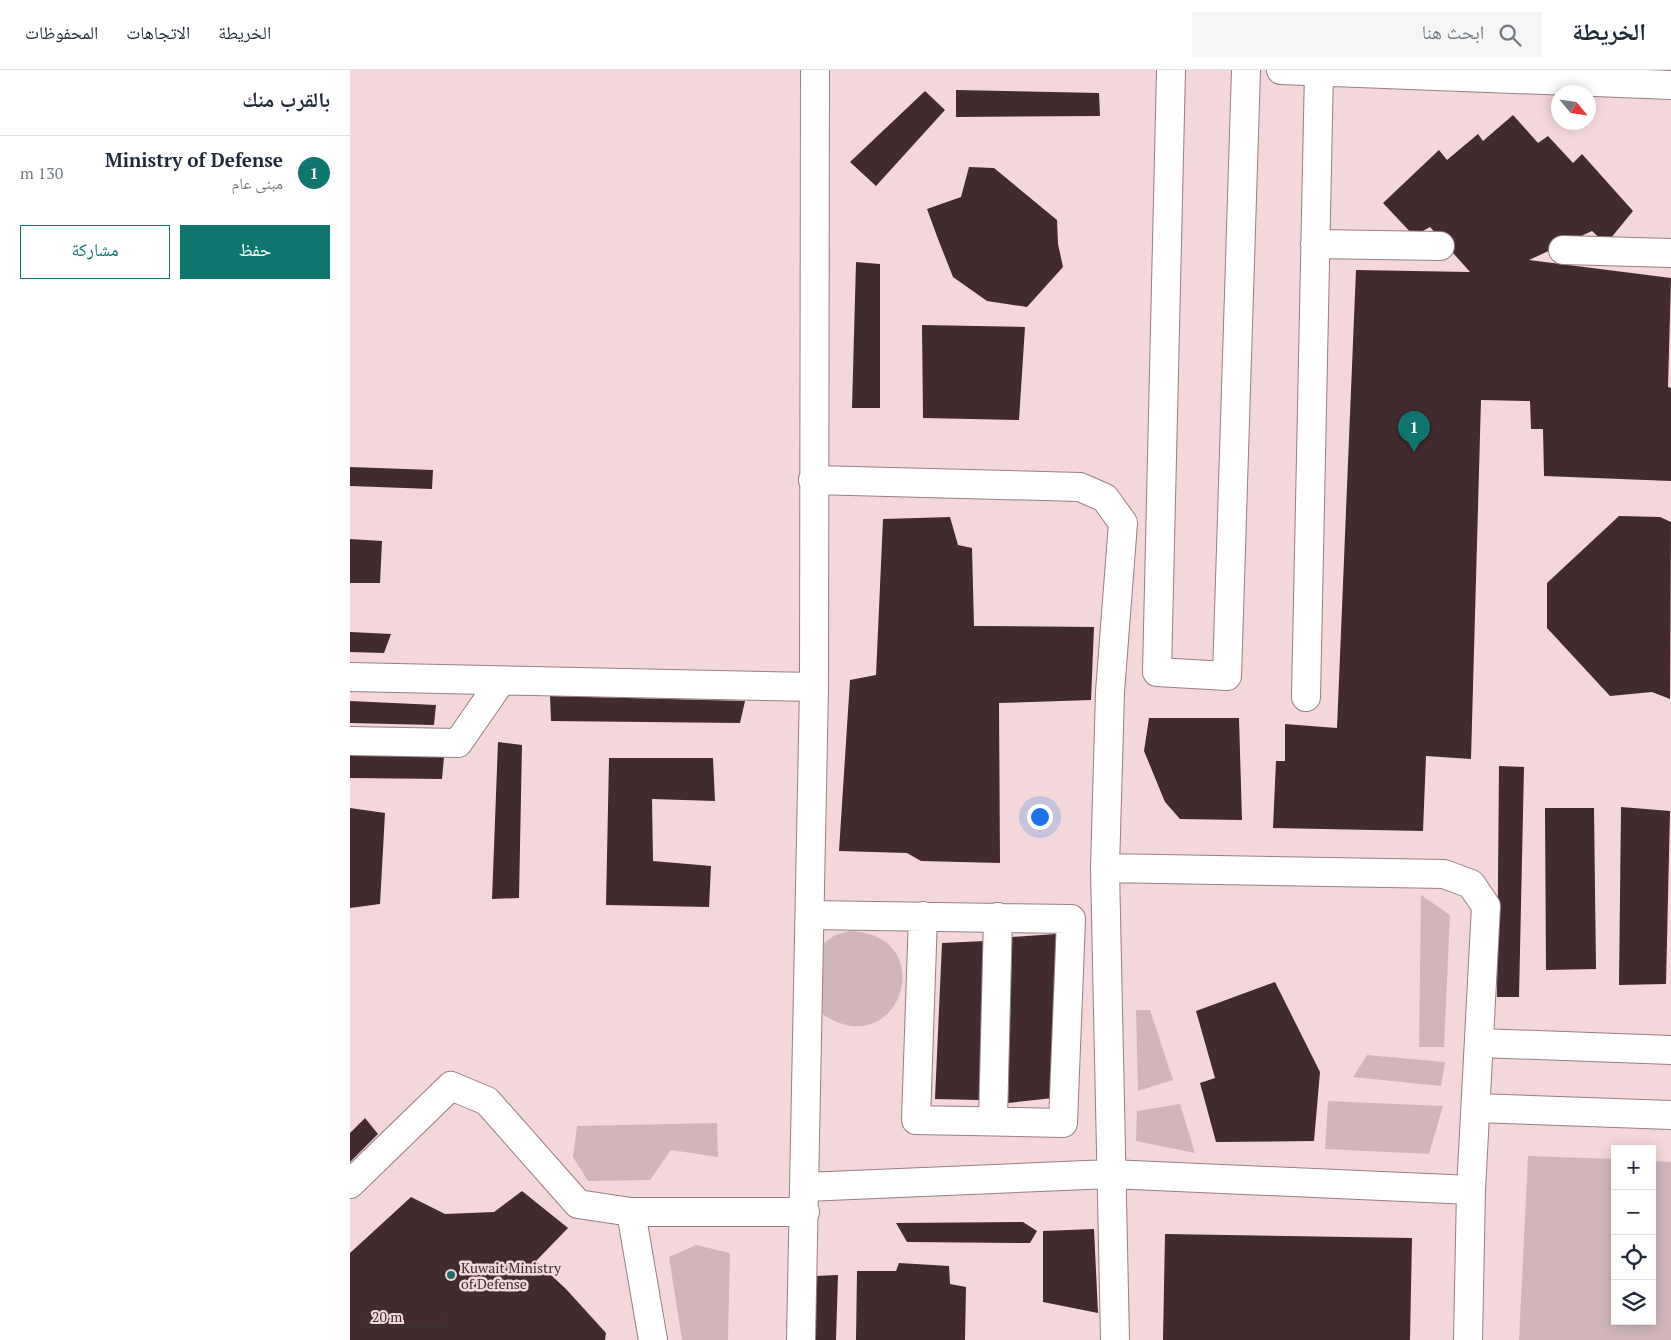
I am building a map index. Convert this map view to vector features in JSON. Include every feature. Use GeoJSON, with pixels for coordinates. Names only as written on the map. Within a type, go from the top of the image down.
{"type":"FeatureCollection","features":[{"type":"Feature","properties":{"kind":"lane"},"geometry":{"type":"LineString","coordinates":[[801,1340],[814,687],[814,70]]}},
{"type":"Feature","properties":{"kind":"lane"},"geometry":{"type":"LineString","coordinates":[[1171,70],[1157,672],[1227,676],[1246,70]]}},
{"type":"Feature","properties":{"kind":"lane"},"geometry":{"type":"LineString","coordinates":[[1281,70],[1671,84]]}},
{"type":"Feature","properties":{"kind":"lane"},"geometry":{"type":"LineString","coordinates":[[1306,697],[1318,71]]}},
{"type":"Feature","properties":{"kind":"lane"},"geometry":{"type":"LineString","coordinates":[[1315,244],[1440,246]]}},
{"type":"Feature","properties":{"kind":"lane"},"geometry":{"type":"LineString","coordinates":[[1563,250],[1671,253]]}},
{"type":"Feature","properties":{"kind":"lane"},"geometry":{"type":"LineString","coordinates":[[813,480],[1080,487],[1105,498],[1122,523],[1110,692],[1105,868],[1115,1340]]}},
{"type":"Feature","properties":{"kind":"lane"},"geometry":{"type":"LineString","coordinates":[[350,677],[814,687]]}},
{"type":"Feature","properties":{"kind":"lane"},"geometry":{"type":"LineString","coordinates":[[350,741],[458,744],[501,681]]}},
{"type":"Feature","properties":{"kind":"lane"},"geometry":{"type":"LineString","coordinates":[[1105,868],[1444,874],[1471,884],[1486,906],[1480,1043],[1470,1190],[1468,1340]]}},
{"type":"Feature","properties":{"kind":"lane"},"geometry":{"type":"LineString","coordinates":[[810,915],[923,916],[998,917],[1071,919],[1063,1123],[916,1120],[923,916]]}},
{"type":"Feature","properties":{"kind":"lane"},"geometry":{"type":"LineString","coordinates":[[993,1121],[998,917]]}},
{"type":"Feature","properties":{"kind":"lane"},"geometry":{"type":"LineString","coordinates":[[1480,1043],[1671,1050]]}},
{"type":"Feature","properties":{"kind":"lane"},"geometry":{"type":"LineString","coordinates":[[350,1184],[451,1086],[487,1101],[578,1204],[631,1212],[1110,1174],[1470,1190]]}},
{"type":"Feature","properties":{"kind":"lane"},"geometry":{"type":"LineString","coordinates":[[1476,1108],[1671,1115]]}},
{"type":"Feature","properties":{"kind":"lane"},"geometry":{"type":"LineString","coordinates":[[631,1212],[653,1340]]}},
{"type":"Feature","properties":{"kind":"shaded area"},"geometry":{"type":"Polygon","coordinates":[[[1421,895],[1450,915],[1444,1047],[1419,1047],[1421,895]]]}},
{"type":"Feature","properties":{"kind":"shaded area"},"geometry":{"type":"Polygon","coordinates":[[[850,931],[879,938],[896,953],[902,973],[900,994],[889,1012],[871,1024],[848,1025],[821,1013],[823,944],[835,935],[850,931]]]}},
{"type":"Feature","properties":{"kind":"shaded area"},"geometry":{"type":"Polygon","coordinates":[[[1136,1010],[1150,1010],[1173,1080],[1138,1091],[1136,1010]]]}},
{"type":"Feature","properties":{"kind":"shaded area"},"geometry":{"type":"Polygon","coordinates":[[[1367,1055],[1445,1062],[1441,1086],[1353,1077],[1367,1055]]]}},
{"type":"Feature","properties":{"kind":"shaded area"},"geometry":{"type":"Polygon","coordinates":[[[1328,1101],[1443,1106],[1429,1154],[1325,1149],[1328,1101]]]}},
{"type":"Feature","properties":{"kind":"shaded area"},"geometry":{"type":"Polygon","coordinates":[[[1180,1104],[1195,1153],[1136,1141],[1137,1111],[1180,1104]]]}},
{"type":"Feature","properties":{"kind":"shaded area"},"geometry":{"type":"Polygon","coordinates":[[[717,1123],[718,1157],[671,1150],[650,1180],[588,1181],[573,1157],[577,1126],[717,1123]]]}},
{"type":"Feature","properties":{"kind":"shaded area"},"geometry":{"type":"Polygon","coordinates":[[[1528,1156],[1611,1159],[1611,1325],[1656,1325],[1656,1161],[1671,1162],[1671,1340],[1519,1340],[1528,1156]]]}},
{"type":"Feature","properties":{"kind":"shaded area"},"geometry":{"type":"Polygon","coordinates":[[[696,1245],[730,1253],[728,1340],[682,1340],[669,1257],[696,1245]]]}},
{"type":"Feature","properties":{"kind":"building"},"geometry":{"type":"Polygon","coordinates":[[[956,90],[1099,93],[1100,116],[956,117],[956,90]]]}},
{"type":"Feature","properties":{"kind":"building"},"geometry":{"type":"Polygon","coordinates":[[[925,91],[945,110],[876,186],[850,162],[925,91]]]}},
{"type":"Feature","properties":{"kind":"building"},"geometry":{"type":"Polygon","coordinates":[[[1513,115],[1538,143],[1548,136],[1573,163],[1582,154],[1633,211],[1606,244],[1592,231],[1529,260],[1671,278],[1668,387],[1671,388],[1671,481],[1544,476],[1543,429],[1531,429],[1530,401],[1481,400],[1471,759],[1426,756],[1423,831],[1273,828],[1276,761],[1285,761],[1285,724],[1337,728],[1356,270],[1470,272],[1430,227],[1414,236],[1383,203],[1439,150],[1447,160],[1478,134],[1483,141],[1513,115]]]}},
{"type":"Feature","properties":{"kind":"building"},"geometry":{"type":"Polygon","coordinates":[[[969,167],[994,168],[1057,220],[1058,244],[1063,267],[1027,307],[987,301],[953,277],[927,209],[961,197],[969,167]]]}},
{"type":"Feature","properties":{"kind":"building"},"geometry":{"type":"Polygon","coordinates":[[[856,262],[880,264],[880,408],[852,408],[856,262]]]}},
{"type":"Feature","properties":{"kind":"building"},"geometry":{"type":"Polygon","coordinates":[[[922,325],[1025,327],[1019,420],[923,418],[922,325]]]}},
{"type":"Feature","properties":{"kind":"building"},"geometry":{"type":"Polygon","coordinates":[[[350,467],[433,470],[432,489],[350,486],[350,467]]]}},
{"type":"Feature","properties":{"kind":"building"},"geometry":{"type":"Polygon","coordinates":[[[1619,516],[1660,517],[1671,522],[1670,699],[1652,692],[1610,696],[1547,628],[1547,583],[1619,516]]]}},
{"type":"Feature","properties":{"kind":"building"},"geometry":{"type":"Polygon","coordinates":[[[950,517],[958,545],[972,548],[974,626],[1094,627],[1091,700],[999,703],[1000,863],[921,861],[907,853],[839,851],[850,680],[876,675],[883,519],[950,517]]]}},
{"type":"Feature","properties":{"kind":"building"},"geometry":{"type":"Polygon","coordinates":[[[350,539],[382,541],[380,583],[350,583],[350,539]]]}},
{"type":"Feature","properties":{"kind":"building"},"geometry":{"type":"Polygon","coordinates":[[[350,632],[391,634],[384,653],[350,652],[350,632]]]}},
{"type":"Feature","properties":{"kind":"building"},"geometry":{"type":"Polygon","coordinates":[[[550,696],[745,701],[740,723],[551,721],[550,696]]]}},
{"type":"Feature","properties":{"kind":"building"},"geometry":{"type":"Polygon","coordinates":[[[350,701],[436,705],[434,725],[350,723],[350,701]]]}},
{"type":"Feature","properties":{"kind":"building"},"geometry":{"type":"Polygon","coordinates":[[[1149,718],[1239,718],[1242,820],[1180,819],[1165,802],[1144,751],[1149,718]]]}},
{"type":"Feature","properties":{"kind":"building"},"geometry":{"type":"Polygon","coordinates":[[[498,742],[522,745],[519,898],[492,899],[498,742]]]}},
{"type":"Feature","properties":{"kind":"building"},"geometry":{"type":"Polygon","coordinates":[[[350,755],[444,757],[442,779],[350,778],[350,755]]]}},
{"type":"Feature","properties":{"kind":"building"},"geometry":{"type":"Polygon","coordinates":[[[609,758],[713,758],[715,801],[652,799],[653,861],[711,866],[709,907],[606,905],[609,758]]]}},
{"type":"Feature","properties":{"kind":"building"},"geometry":{"type":"Polygon","coordinates":[[[1499,766],[1524,767],[1519,997],[1497,997],[1499,766]]]}},
{"type":"Feature","properties":{"kind":"building"},"geometry":{"type":"Polygon","coordinates":[[[1621,807],[1670,811],[1666,984],[1619,985],[1621,807]]]}},
{"type":"Feature","properties":{"kind":"building"},"geometry":{"type":"Polygon","coordinates":[[[350,808],[385,813],[380,904],[350,908],[350,808]]]}},
{"type":"Feature","properties":{"kind":"building"},"geometry":{"type":"Polygon","coordinates":[[[1545,808],[1594,808],[1596,969],[1546,970],[1545,808]]]}},
{"type":"Feature","properties":{"kind":"building"},"geometry":{"type":"Polygon","coordinates":[[[1056,934],[1053,1098],[1008,1103],[1012,937],[1056,934]]]}},
{"type":"Feature","properties":{"kind":"building"},"geometry":{"type":"Polygon","coordinates":[[[985,941],[979,1100],[935,1099],[942,943],[985,941]]]}},
{"type":"Feature","properties":{"kind":"building"},"geometry":{"type":"Polygon","coordinates":[[[1275,982],[1320,1072],[1314,1141],[1216,1142],[1200,1083],[1215,1078],[1196,1011],[1275,982]]]}},
{"type":"Feature","properties":{"kind":"building"},"geometry":{"type":"Polygon","coordinates":[[[365,1118],[378,1134],[350,1162],[350,1133],[365,1118]]]}},
{"type":"Feature","properties":{"kind":"building","name":"Kuwait Ministry of Defense"},"geometry":{"type":"Polygon","coordinates":[[[522,1191],[568,1228],[536,1261],[566,1289],[606,1333],[605,1340],[350,1340],[350,1253],[411,1197],[445,1214],[494,1212],[522,1191]]]}},
{"type":"Feature","properties":{"kind":"building"},"geometry":{"type":"Polygon","coordinates":[[[1023,1222],[1037,1231],[1030,1243],[907,1242],[896,1223],[1023,1222]]]}},
{"type":"Feature","properties":{"kind":"building"},"geometry":{"type":"Polygon","coordinates":[[[1094,1229],[1098,1313],[1043,1302],[1043,1231],[1094,1229]]]}},
{"type":"Feature","properties":{"kind":"building"},"geometry":{"type":"Polygon","coordinates":[[[1165,1234],[1412,1238],[1410,1340],[1163,1340],[1165,1234]]]}},
{"type":"Feature","properties":{"kind":"building"},"geometry":{"type":"Polygon","coordinates":[[[899,1263],[949,1266],[950,1284],[966,1287],[965,1340],[856,1340],[857,1271],[896,1271],[899,1263]]]}},
{"type":"Feature","properties":{"kind":"building"},"geometry":{"type":"Polygon","coordinates":[[[838,1275],[836,1340],[815,1340],[815,1276],[838,1275]]]}},
{"type":"Feature","properties":{"kind":"place","name":"Ministry of Defense"},"geometry":{"type":"Point","coordinates":[1414,452]}},
{"type":"Feature","properties":{"kind":"place","name":"Kuwait Ministry of Defense"},"geometry":{"type":"Point","coordinates":[451,1275]}}]}
